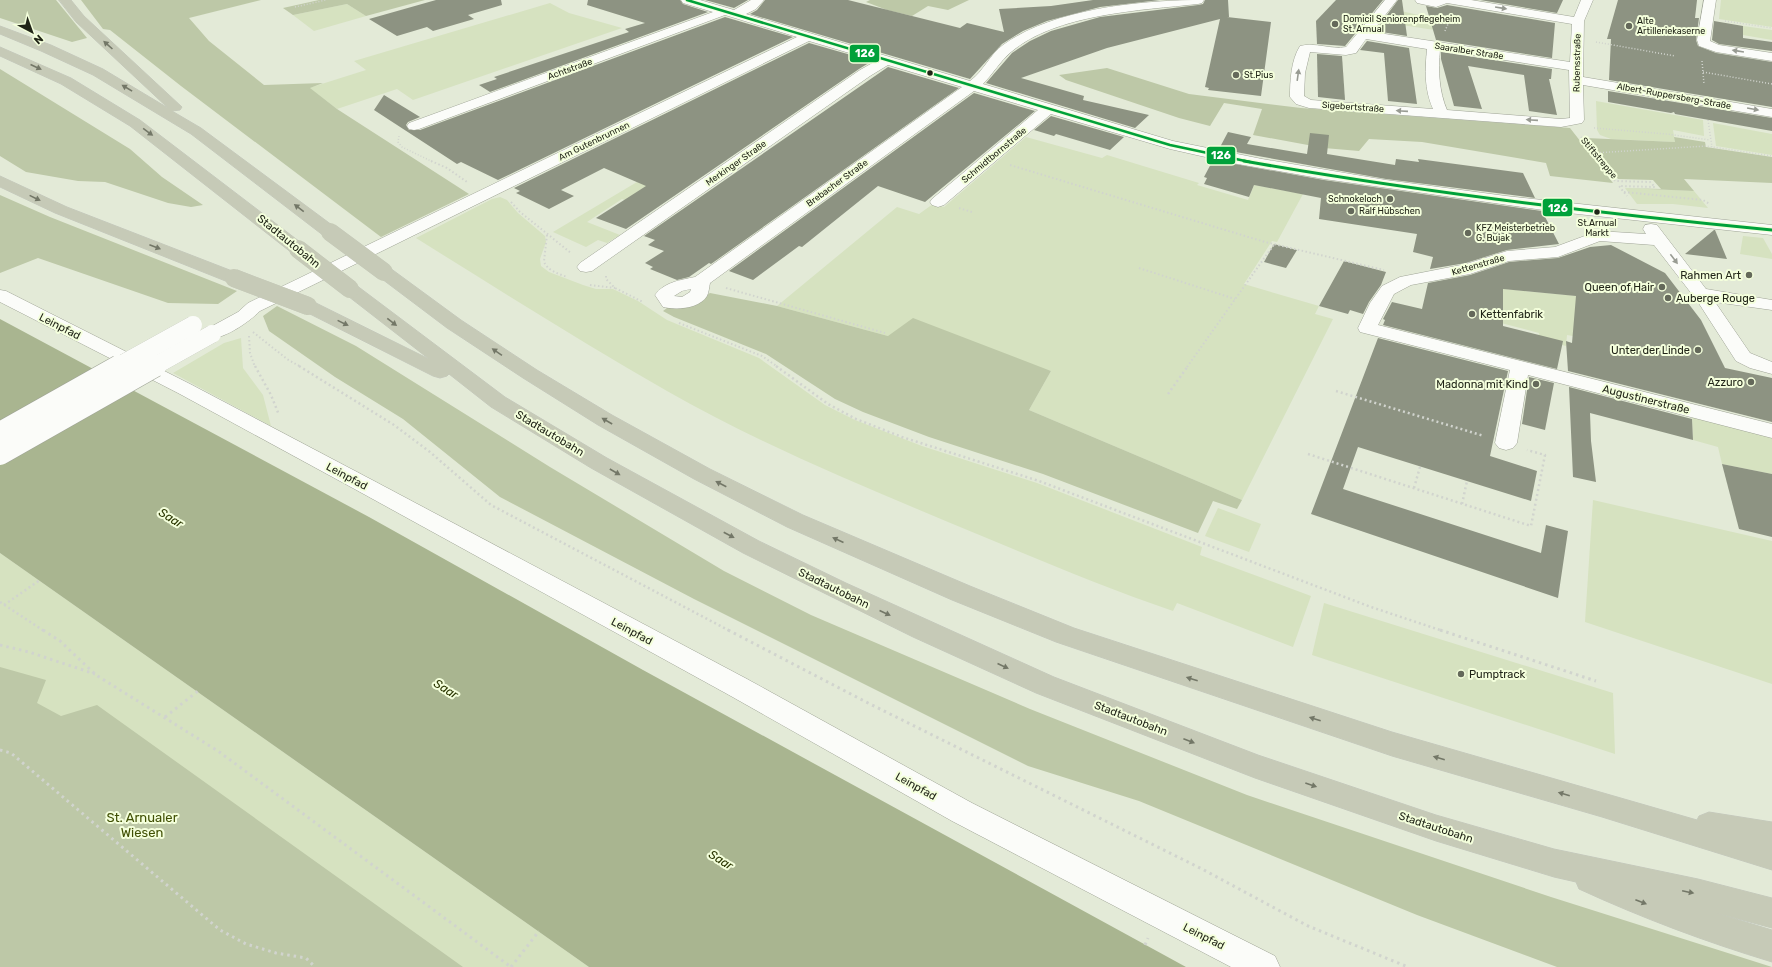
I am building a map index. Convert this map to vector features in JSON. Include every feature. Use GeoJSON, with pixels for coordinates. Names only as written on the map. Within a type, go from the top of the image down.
{"type":"FeatureCollection","features":[{"type":"Feature","properties":{"kind":"highway"},"geometry":{"type":"LineString","coordinates":[[68,3],[95,33],[180,111],[196,130]]}},
{"type":"Feature","properties":{"kind":"highway"},"geometry":{"type":"LineString","coordinates":[[0,30],[46,48],[98,72],[196,130],[384,272],[504,357],[605,420],[715,481],[795,521],[874,556],[1065,635],[1152,666],[1392,744],[1602,804],[1772,856]]}},
{"type":"Feature","properties":{"kind":"highway","name":"Stadtautobahn"},"geometry":{"type":"LineString","coordinates":[[0,51],[66,81],[135,122],[498,402],[599,463],[751,547],[922,630],[1045,685],[1255,766],[1436,828],[1554,863],[1698,894],[1772,913]]}},
{"type":"Feature","properties":{"kind":"highway"},"geometry":{"type":"LineString","coordinates":[[0,181],[62,210],[308,306],[386,344],[498,402]]}},
{"type":"Feature","properties":{"kind":"highway"},"geometry":{"type":"LineString","coordinates":[[1602,804],[1772,836]]}},
{"type":"Feature","properties":{"kind":"highway"},"geometry":{"type":"LineString","coordinates":[[1554,863],[1620,894],[1700,925],[1772,946]]}},
{"type":"Feature","properties":{"kind":"street"},"geometry":{"type":"LineString","coordinates":[[687,0],[1170,144],[1278,168],[1505,202],[1644,218],[1772,230]]}},
{"type":"Feature","properties":{"kind":"street","name":"Achtstraße"},"geometry":{"type":"LineString","coordinates":[[414,126],[710,18],[752,6],[758,0]]}},
{"type":"Feature","properties":{"kind":"street","name":"Brebacher Straße"},"geometry":{"type":"LineString","coordinates":[[701,281],[980,80],[1006,48],[1024,36],[1040,28],[1090,15],[1198,0]]}},
{"type":"Feature","properties":{"kind":"street","name":"Sigebertstraße"},"geometry":{"type":"LineString","coordinates":[[1391,0],[1348,52],[1316,48],[1305,49],[1301,58],[1298,78],[1297,97],[1301,101],[1309,104],[1561,123],[1574,127]]}},
{"type":"Feature","properties":{"kind":"street"},"geometry":{"type":"LineString","coordinates":[[1421,0],[1436,3],[1445,0]]}},
{"type":"Feature","properties":{"kind":"street"},"geometry":{"type":"LineString","coordinates":[[1449,0],[1578,21]]}},
{"type":"Feature","properties":{"kind":"street","name":"Rubensstraße"},"geometry":{"type":"LineString","coordinates":[[1574,127],[1577,120],[1576,73],[1578,21],[1587,0]]}},
{"type":"Feature","properties":{"kind":"street"},"geometry":{"type":"LineString","coordinates":[[1710,0],[1702,40],[1704,43],[1716,48],[1772,57]]}},
{"type":"Feature","properties":{"kind":"street","name":"Saaralber Straße"},"geometry":{"type":"LineString","coordinates":[[1363,35],[1439,46],[1576,73]]}},
{"type":"Feature","properties":{"kind":"street","name":"Am Gutenbrunnen"},"geometry":{"type":"LineString","coordinates":[[0,454],[245,316],[254,307],[809,36]]}},
{"type":"Feature","properties":{"kind":"street"},"geometry":{"type":"LineString","coordinates":[[1439,46],[1431,77],[1434,94],[1442,114]]}},
{"type":"Feature","properties":{"kind":"street","name":"Merkinger Straße"},"geometry":{"type":"LineString","coordinates":[[586,268],[865,73],[887,60]]}},
{"type":"Feature","properties":{"kind":"street","name":"Albert-Ruppersberg-Straße"},"geometry":{"type":"LineString","coordinates":[[1576,73],[1772,113]]}},
{"type":"Feature","properties":{"kind":"street","name":"Schmidtbornstraße"},"geometry":{"type":"LineString","coordinates":[[938,202],[1049,108]]}},
{"type":"Feature","properties":{"kind":"street"},"geometry":{"type":"LineString","coordinates":[[1644,218],[1701,294],[1743,357],[1757,364],[1772,368]]}},
{"type":"Feature","properties":{"kind":"street","name":"Kettenstraße"},"geometry":{"type":"LineString","coordinates":[[1367,328],[1379,303],[1388,290],[1406,281],[1470,269],[1507,256],[1558,252],[1598,236],[1659,240]]}},
{"type":"Feature","properties":{"kind":"street"},"geometry":{"type":"LineString","coordinates":[[1701,294],[1772,304]]}},
{"type":"Feature","properties":{"kind":"street","name":"Leinpfad"},"geometry":{"type":"LineString","coordinates":[[0,295],[185,389],[738,687],[962,812],[1264,967]]}},
{"type":"Feature","properties":{"kind":"street"},"geometry":{"type":"LineString","coordinates":[[0,433],[193,325]]}},
{"type":"Feature","properties":{"kind":"street","name":"Augustinerstraße"},"geometry":{"type":"LineString","coordinates":[[1367,328],[1772,431]]}},
{"type":"Feature","properties":{"kind":"street"},"geometry":{"type":"LineString","coordinates":[[1506,443],[1520,367]]}},
{"type":"Feature","properties":{"kind":"path"},"geometry":{"type":"LineString","coordinates":[[295,7],[326,0]]}},
{"type":"Feature","properties":{"kind":"path"},"geometry":{"type":"LineString","coordinates":[[1439,46],[1454,12]]}},
{"type":"Feature","properties":{"kind":"path"},"geometry":{"type":"LineString","coordinates":[[1707,18],[1772,28]]}},
{"type":"Feature","properties":{"kind":"path"},"geometry":{"type":"LineString","coordinates":[[1593,42],[1675,56]]}},
{"type":"Feature","properties":{"kind":"path"},"geometry":{"type":"LineString","coordinates":[[1704,43],[1702,48],[1704,85]]}},
{"type":"Feature","properties":{"kind":"path"},"geometry":{"type":"LineString","coordinates":[[1703,72],[1772,84]]}},
{"type":"Feature","properties":{"kind":"path"},"geometry":{"type":"LineString","coordinates":[[1708,120],[1712,147]]}},
{"type":"Feature","properties":{"kind":"path"},"geometry":{"type":"LineString","coordinates":[[414,126],[398,136],[398,142],[402,147],[447,168],[473,186],[509,199],[520,212],[566,248],[586,268]]}},
{"type":"Feature","properties":{"kind":"path","name":"Stiftstreppe"},"geometry":{"type":"LineString","coordinates":[[1574,127],[1615,180],[1650,182],[1655,187],[1619,186],[1624,192]]}},
{"type":"Feature","properties":{"kind":"path"},"geometry":{"type":"LineString","coordinates":[[1592,128],[1667,134],[1710,140]]}},
{"type":"Feature","properties":{"kind":"path"},"geometry":{"type":"LineString","coordinates":[[1594,153],[1712,147],[1772,156]]}},
{"type":"Feature","properties":{"kind":"path"},"geometry":{"type":"LineString","coordinates":[[988,159],[1236,234],[1387,271],[1406,281]]}},
{"type":"Feature","properties":{"kind":"path"},"geometry":{"type":"LineString","coordinates":[[1624,192],[1628,198]]}},
{"type":"Feature","properties":{"kind":"path"},"geometry":{"type":"LineString","coordinates":[[1624,192],[1703,200]]}},
{"type":"Feature","properties":{"kind":"path"},"geometry":{"type":"LineString","coordinates":[[1168,394],[1275,243]]}},
{"type":"Feature","properties":{"kind":"path"},"geometry":{"type":"LineString","coordinates":[[1139,268],[1235,299]]}},
{"type":"Feature","properties":{"kind":"path"},"geometry":{"type":"LineString","coordinates":[[606,276],[606,279],[615,288],[646,304]]}},
{"type":"Feature","properties":{"kind":"path"},"geometry":{"type":"LineString","coordinates":[[701,281],[885,333]]}},
{"type":"Feature","properties":{"kind":"path"},"geometry":{"type":"LineString","coordinates":[[676,322],[762,356],[828,404],[856,419],[902,437],[1039,481],[1371,607],[1596,681]]}},
{"type":"Feature","properties":{"kind":"path"},"geometry":{"type":"LineString","coordinates":[[281,441],[283,425],[270,392],[252,364],[248,348],[250,330],[287,359],[394,425],[430,452],[491,505],[868,703],[1202,869],[1308,926],[1408,967]]}},
{"type":"Feature","properties":{"kind":"path"},"geometry":{"type":"LineString","coordinates":[[1308,454],[1531,526],[1545,455],[1336,390]]}},
{"type":"Feature","properties":{"kind":"path"},"geometry":{"type":"LineString","coordinates":[[1414,488],[1420,467]]}},
{"type":"Feature","properties":{"kind":"path"},"geometry":{"type":"LineString","coordinates":[[1462,504],[1467,481]]}},
{"type":"Feature","properties":{"kind":"path"},"geometry":{"type":"LineString","coordinates":[[4,605],[40,580]]}},
{"type":"Feature","properties":{"kind":"path"},"geometry":{"type":"LineString","coordinates":[[0,602],[60,641],[96,674],[218,751],[511,967],[539,931]]}},
{"type":"Feature","properties":{"kind":"path"},"geometry":{"type":"LineString","coordinates":[[0,645],[28,652],[96,674]]}},
{"type":"Feature","properties":{"kind":"path"},"geometry":{"type":"LineString","coordinates":[[164,717],[198,691]]}},
{"type":"Feature","properties":{"kind":"path"},"geometry":{"type":"LineString","coordinates":[[0,750],[11,753],[220,930],[246,944],[276,953],[306,958],[315,967]]}},
{"type":"Feature","properties":{"kind":"green space"},"geometry":{"type":"Polygon","coordinates":[[[0,0],[56,0],[87,38],[72,42],[0,18],[0,0]]]}},
{"type":"Feature","properties":{"kind":"green space"},"geometry":{"type":"Polygon","coordinates":[[[81,0],[261,0],[189,18],[209,41],[264,85],[323,83],[310,88],[337,109],[469,194],[381,237],[181,86],[110,30],[103,29],[81,0]]]}},
{"type":"Feature","properties":{"kind":"green space"},"geometry":{"type":"Polygon","coordinates":[[[319,0],[425,0],[366,16],[347,4],[293,15],[283,8],[319,0]]]}},
{"type":"Feature","properties":{"kind":"green space"},"geometry":{"type":"Polygon","coordinates":[[[870,0],[969,0],[948,10],[928,6],[912,16],[887,10],[866,2],[870,0]]]}},
{"type":"Feature","properties":{"kind":"green space"},"geometry":{"type":"Polygon","coordinates":[[[1721,0],[1772,0],[1772,27],[1719,19],[1721,0]]]}},
{"type":"Feature","properties":{"kind":"green space"},"geometry":{"type":"Polygon","coordinates":[[[550,3],[569,13],[622,28],[413,100],[397,89],[337,109],[309,88],[366,70],[354,61],[550,3]]]}},
{"type":"Feature","properties":{"kind":"green space"},"geometry":{"type":"Polygon","coordinates":[[[347,4],[366,16],[314,31],[293,15],[347,4]]]}},
{"type":"Feature","properties":{"kind":"green space"},"geometry":{"type":"Polygon","coordinates":[[[1392,9],[1445,21],[1441,31],[1382,22],[1392,9]]]}},
{"type":"Feature","properties":{"kind":"green space"},"geometry":{"type":"Polygon","coordinates":[[[1743,26],[1772,30],[1772,40],[1743,35],[1743,26]]]}},
{"type":"Feature","properties":{"kind":"green space"},"geometry":{"type":"Polygon","coordinates":[[[1107,68],[1189,94],[1301,108],[1570,128],[1613,183],[1550,176],[1546,163],[1422,142],[1369,139],[1359,151],[1324,148],[1253,135],[1262,109],[1224,103],[1210,126],[1179,118],[1066,80],[1059,75],[1107,68]]]}},
{"type":"Feature","properties":{"kind":"green space"},"geometry":{"type":"Polygon","coordinates":[[[0,69],[130,149],[162,177],[203,205],[191,207],[168,203],[105,182],[78,181],[26,172],[0,156],[0,69]]]}},
{"type":"Feature","properties":{"kind":"green space"},"geometry":{"type":"Polygon","coordinates":[[[1596,101],[1703,120],[1704,136],[1673,130],[1675,142],[1611,139],[1600,135],[1597,130],[1596,101]]]}},
{"type":"Feature","properties":{"kind":"green space"},"geometry":{"type":"Polygon","coordinates":[[[1713,123],[1772,134],[1772,155],[1716,146],[1713,123]]]}},
{"type":"Feature","properties":{"kind":"green space"},"geometry":{"type":"Polygon","coordinates":[[[1026,137],[1102,158],[1107,155],[1199,183],[1197,185],[1248,200],[1254,185],[1303,194],[1277,242],[1272,241],[1244,284],[1319,306],[1315,314],[1333,319],[1242,500],[1029,410],[1051,371],[888,336],[777,306],[897,207],[919,214],[933,204],[944,207],[1026,137]]]}},
{"type":"Feature","properties":{"kind":"green space"},"geometry":{"type":"Polygon","coordinates":[[[1674,137],[1705,142],[1706,147],[1772,157],[1772,183],[1684,179],[1694,191],[1625,188],[1661,189],[1653,180],[1618,179],[1586,138],[1675,142],[1674,137]]]}},
{"type":"Feature","properties":{"kind":"green space"},"geometry":{"type":"Polygon","coordinates":[[[637,182],[649,186],[627,201],[622,199],[587,222],[620,235],[607,243],[598,240],[586,247],[553,232],[637,182]]]}},
{"type":"Feature","properties":{"kind":"green space"},"geometry":{"type":"Polygon","coordinates":[[[1625,188],[1694,191],[1708,208],[1673,204],[1637,204],[1625,188]]]}},
{"type":"Feature","properties":{"kind":"green space"},"geometry":{"type":"Polygon","coordinates":[[[0,195],[50,217],[237,291],[218,304],[168,303],[38,258],[0,273],[0,195]]]}},
{"type":"Feature","properties":{"kind":"green space"},"geometry":{"type":"Polygon","coordinates":[[[500,197],[507,200],[518,213],[545,236],[546,242],[540,259],[541,266],[549,272],[596,289],[613,289],[638,301],[667,320],[759,358],[825,405],[855,420],[922,446],[1037,483],[1202,547],[1200,555],[1311,596],[1293,647],[1177,603],[1173,611],[1088,580],[805,461],[701,410],[667,391],[541,316],[416,238],[492,199],[500,197]]]}},
{"type":"Feature","properties":{"kind":"green space"},"geometry":{"type":"Polygon","coordinates":[[[1743,236],[1763,238],[1772,254],[1772,259],[1740,254],[1743,236]]]}},
{"type":"Feature","properties":{"kind":"green space"},"geometry":{"type":"Polygon","coordinates":[[[1493,288],[1600,298],[1573,336],[1567,335],[1566,346],[1538,339],[1539,333],[1501,323],[1493,288]]]}},
{"type":"Feature","properties":{"kind":"green space"},"geometry":{"type":"Polygon","coordinates":[[[710,293],[777,306],[888,336],[913,318],[1051,371],[1029,410],[1242,500],[1237,509],[1213,501],[1198,533],[1043,474],[929,437],[863,412],[835,399],[766,354],[674,317],[663,311],[667,308],[689,307],[710,293]]]}},
{"type":"Feature","properties":{"kind":"green space"},"geometry":{"type":"Polygon","coordinates":[[[277,306],[356,346],[550,467],[724,571],[811,615],[1030,709],[1247,795],[1551,897],[1772,967],[1557,967],[1417,915],[1139,801],[1028,766],[694,599],[500,497],[403,419],[335,377],[269,331],[263,316],[277,306]]]}},
{"type":"Feature","properties":{"kind":"green space"},"geometry":{"type":"Polygon","coordinates":[[[241,338],[243,368],[263,395],[271,426],[173,373],[224,343],[241,338]]]}},
{"type":"Feature","properties":{"kind":"green space"},"geometry":{"type":"Polygon","coordinates":[[[1692,417],[1772,438],[1772,474],[1722,464],[1718,447],[1693,440],[1692,417]]]}},
{"type":"Feature","properties":{"kind":"green space"},"geometry":{"type":"Polygon","coordinates":[[[1593,500],[1772,541],[1772,684],[1585,622],[1593,500]]]}},
{"type":"Feature","properties":{"kind":"green space"},"geometry":{"type":"Polygon","coordinates":[[[1218,508],[1261,524],[1249,552],[1205,536],[1218,508]]]}},
{"type":"Feature","properties":{"kind":"green space","name":"St. Arnualer Wiesen"},"geometry":{"type":"Polygon","coordinates":[[[0,553],[589,967],[0,967],[0,553]]]}},
{"type":"Feature","properties":{"kind":"green space","name":"Pumptrack"},"geometry":{"type":"Polygon","coordinates":[[[1324,603],[1613,693],[1615,754],[1312,655],[1324,603]]]}},
{"type":"Feature","properties":{"kind":"green space","name":"St. Arnualer Wiesen"},"geometry":{"type":"Polygon","coordinates":[[[0,667],[46,680],[37,703],[61,716],[97,705],[463,967],[0,967],[0,667]]]}},
{"type":"Feature","properties":{"kind":"water","name":"Saar"},"geometry":{"type":"Polygon","coordinates":[[[0,319],[369,517],[643,670],[1186,967],[589,967],[0,553],[0,319]]]}},
{"type":"Feature","properties":{"kind":"building"},"geometry":{"type":"Polygon","coordinates":[[[436,0],[501,0],[502,5],[468,15],[474,19],[433,31],[427,27],[397,36],[369,19],[436,0]]]}},
{"type":"Feature","properties":{"kind":"building"},"geometry":{"type":"Polygon","coordinates":[[[588,0],[680,0],[683,4],[708,12],[490,92],[479,85],[497,79],[494,77],[629,32],[625,29],[645,23],[587,5],[588,0]]]}},
{"type":"Feature","properties":{"kind":"building"},"geometry":{"type":"Polygon","coordinates":[[[705,0],[748,0],[734,8],[705,0]]]}},
{"type":"Feature","properties":{"kind":"building"},"geometry":{"type":"Polygon","coordinates":[[[765,0],[848,0],[960,28],[967,23],[1004,32],[999,9],[1051,6],[1093,0],[1160,0],[1100,7],[1047,21],[1023,31],[1002,44],[970,79],[750,14],[757,10],[765,0]]]}},
{"type":"Feature","properties":{"kind":"building"},"geometry":{"type":"Polygon","coordinates":[[[1205,0],[1228,0],[1229,17],[1227,17],[1271,22],[1261,96],[1208,90],[1209,88],[1205,87],[1220,19],[1107,48],[1021,78],[1084,96],[1083,100],[1149,115],[1135,128],[986,83],[1012,53],[1030,41],[1051,31],[1100,17],[1198,5],[1203,4],[1205,0]]]}},
{"type":"Feature","properties":{"kind":"building","name":"Domicil Seniorenpflegeheim St. Arnual"},"geometry":{"type":"Polygon","coordinates":[[[1336,0],[1383,0],[1345,46],[1317,44],[1316,21],[1336,0]]]}},
{"type":"Feature","properties":{"kind":"building"},"geometry":{"type":"Polygon","coordinates":[[[1398,0],[1402,0],[1407,36],[1375,31],[1398,0]]]}},
{"type":"Feature","properties":{"kind":"building"},"geometry":{"type":"Polygon","coordinates":[[[1480,0],[1563,0],[1557,13],[1480,0]]]}},
{"type":"Feature","properties":{"kind":"building"},"geometry":{"type":"Polygon","coordinates":[[[1618,0],[1697,0],[1695,18],[1699,18],[1696,40],[1698,46],[1716,53],[1772,62],[1772,107],[1609,80],[1611,39],[1607,39],[1618,0]]]}},
{"type":"Feature","properties":{"kind":"building"},"geometry":{"type":"Polygon","coordinates":[[[1447,5],[1555,23],[1552,58],[1436,40],[1426,6],[1437,8],[1447,5]]]}},
{"type":"Feature","properties":{"kind":"building"},"geometry":{"type":"Polygon","coordinates":[[[725,17],[793,37],[498,180],[461,162],[457,164],[374,110],[384,95],[420,117],[408,122],[406,125],[409,130],[420,130],[725,17]]]}},
{"type":"Feature","properties":{"kind":"building"},"geometry":{"type":"Polygon","coordinates":[[[1714,21],[1743,26],[1743,38],[1772,42],[1772,51],[1719,44],[1712,40],[1714,21]]]}},
{"type":"Feature","properties":{"kind":"building"},"geometry":{"type":"Polygon","coordinates":[[[1367,41],[1409,48],[1417,104],[1388,101],[1384,53],[1360,50],[1367,41]]]}},
{"type":"Feature","properties":{"kind":"building"},"geometry":{"type":"Polygon","coordinates":[[[809,43],[872,61],[626,229],[596,218],[646,186],[604,168],[561,190],[574,196],[549,209],[516,193],[520,191],[514,188],[809,43]]]}},
{"type":"Feature","properties":{"kind":"building"},"geometry":{"type":"Polygon","coordinates":[[[1441,52],[1552,69],[1551,79],[1549,79],[1557,115],[1529,111],[1524,75],[1468,66],[1482,109],[1454,106],[1441,59],[1441,52]]]}},
{"type":"Feature","properties":{"kind":"building"},"geometry":{"type":"Polygon","coordinates":[[[1317,54],[1342,56],[1345,100],[1318,97],[1317,54]]]}},
{"type":"Feature","properties":{"kind":"building"},"geometry":{"type":"Polygon","coordinates":[[[888,67],[959,88],[711,264],[709,263],[689,277],[677,280],[650,269],[653,267],[645,263],[664,251],[648,245],[655,240],[644,236],[888,67]]]}},
{"type":"Feature","properties":{"kind":"building"},"geometry":{"type":"Polygon","coordinates":[[[1608,91],[1772,118],[1772,131],[1675,114],[1674,112],[1671,113],[1608,102],[1608,91]]]}},
{"type":"Feature","properties":{"kind":"building"},"geometry":{"type":"Polygon","coordinates":[[[974,93],[1035,111],[925,202],[878,186],[802,247],[799,246],[753,280],[729,271],[974,93]]]}},
{"type":"Feature","properties":{"kind":"building"},"geometry":{"type":"Polygon","coordinates":[[[1051,116],[1124,137],[1110,150],[1056,134],[1054,136],[1034,130],[1051,116]]]}},
{"type":"Feature","properties":{"kind":"building"},"geometry":{"type":"Polygon","coordinates":[[[1228,132],[1251,137],[1247,144],[1307,154],[1310,133],[1329,135],[1327,154],[1395,165],[1396,159],[1419,162],[1418,159],[1523,173],[1535,198],[1386,179],[1219,149],[1228,132]]]}},
{"type":"Feature","properties":{"kind":"building"},"geometry":{"type":"Polygon","coordinates":[[[1213,160],[1324,180],[1542,211],[1559,244],[1507,250],[1466,263],[1430,269],[1433,257],[1413,252],[1417,234],[1319,219],[1321,198],[1254,185],[1249,197],[1204,184],[1207,178],[1204,177],[1213,160]]]}},
{"type":"Feature","properties":{"kind":"building"},"geometry":{"type":"Polygon","coordinates":[[[1714,230],[1727,259],[1685,254],[1714,230]]]}},
{"type":"Feature","properties":{"kind":"building"},"geometry":{"type":"Polygon","coordinates":[[[1274,244],[1297,250],[1286,268],[1264,262],[1274,244]]]}},
{"type":"Feature","properties":{"kind":"building"},"geometry":{"type":"Polygon","coordinates":[[[1611,245],[1665,273],[1701,320],[1725,368],[1772,378],[1772,422],[1568,371],[1566,341],[1572,343],[1576,296],[1503,289],[1503,326],[1563,341],[1557,369],[1383,325],[1385,320],[1383,319],[1392,302],[1422,309],[1428,283],[1470,275],[1509,262],[1558,258],[1590,247],[1611,245]]]}},
{"type":"Feature","properties":{"kind":"building"},"geometry":{"type":"Polygon","coordinates":[[[1344,261],[1386,272],[1381,285],[1369,302],[1363,314],[1350,310],[1348,314],[1319,306],[1344,261]]]}},
{"type":"Feature","properties":{"kind":"building"},"geometry":{"type":"Polygon","coordinates":[[[1378,338],[1508,371],[1490,456],[1537,471],[1531,501],[1358,447],[1343,489],[1541,553],[1546,525],[1568,531],[1558,598],[1311,514],[1378,338]]]}},
{"type":"Feature","properties":{"kind":"building"},"geometry":{"type":"Polygon","coordinates":[[[1529,377],[1554,383],[1545,430],[1522,424],[1529,377]]]}},
{"type":"Feature","properties":{"kind":"building"},"geometry":{"type":"Polygon","coordinates":[[[1569,387],[1692,419],[1693,440],[1590,413],[1591,441],[1596,482],[1573,477],[1569,387]]]}},
{"type":"Feature","properties":{"kind":"building"},"geometry":{"type":"Polygon","coordinates":[[[1722,464],[1772,474],[1772,537],[1739,529],[1722,464]]]}},
{"type":"Feature","properties":{"kind":"transit line","name":"126"},"geometry":{"type":"LineString","coordinates":[[687,0],[1170,145],[1244,161],[1470,197],[1621,215],[1772,230]]}},
{"type":"Feature","properties":{"kind":"place","name":"Domicil Seniorenpflegeheim St. Arnual"},"geometry":{"type":"Point","coordinates":[1335,24]}},
{"type":"Feature","properties":{"kind":"place","name":"Alte Artilleriekaserne"},"geometry":{"type":"Point","coordinates":[1629,26]}},
{"type":"Feature","properties":{"kind":"place","name":"St.Pius"},"geometry":{"type":"Point","coordinates":[1236,75]}},
{"type":"Feature","properties":{"kind":"place","name":"Schnokeloch"},"geometry":{"type":"Point","coordinates":[1390,199]}},
{"type":"Feature","properties":{"kind":"place","name":"Ralf Hübschen"},"geometry":{"type":"Point","coordinates":[1351,211]}},
{"type":"Feature","properties":{"kind":"place","name":"St.Arnual Markt"},"geometry":{"type":"Point","coordinates":[1597,212]}},
{"type":"Feature","properties":{"kind":"place","name":"KFZ Meisterbetrieb G. Bujak"},"geometry":{"type":"Point","coordinates":[1468,233]}},
{"type":"Feature","properties":{"kind":"place","name":"Rahmen Art"},"geometry":{"type":"Point","coordinates":[1749,275]}},
{"type":"Feature","properties":{"kind":"place","name":"Queen of Hair"},"geometry":{"type":"Point","coordinates":[1662,287]}},
{"type":"Feature","properties":{"kind":"place","name":"Auberge Rouge"},"geometry":{"type":"Point","coordinates":[1668,298]}},
{"type":"Feature","properties":{"kind":"place","name":"Kettenfabrik"},"geometry":{"type":"Point","coordinates":[1472,314]}},
{"type":"Feature","properties":{"kind":"place","name":"Unter der Linde"},"geometry":{"type":"Point","coordinates":[1698,350]}},
{"type":"Feature","properties":{"kind":"place","name":"Azzuro"},"geometry":{"type":"Point","coordinates":[1751,382]}},
{"type":"Feature","properties":{"kind":"place","name":"Madonna mit Kind"},"geometry":{"type":"Point","coordinates":[1536,384]}},
{"type":"Feature","properties":{"kind":"place","name":"Pumptrack"},"geometry":{"type":"Point","coordinates":[1461,674]}}]}
